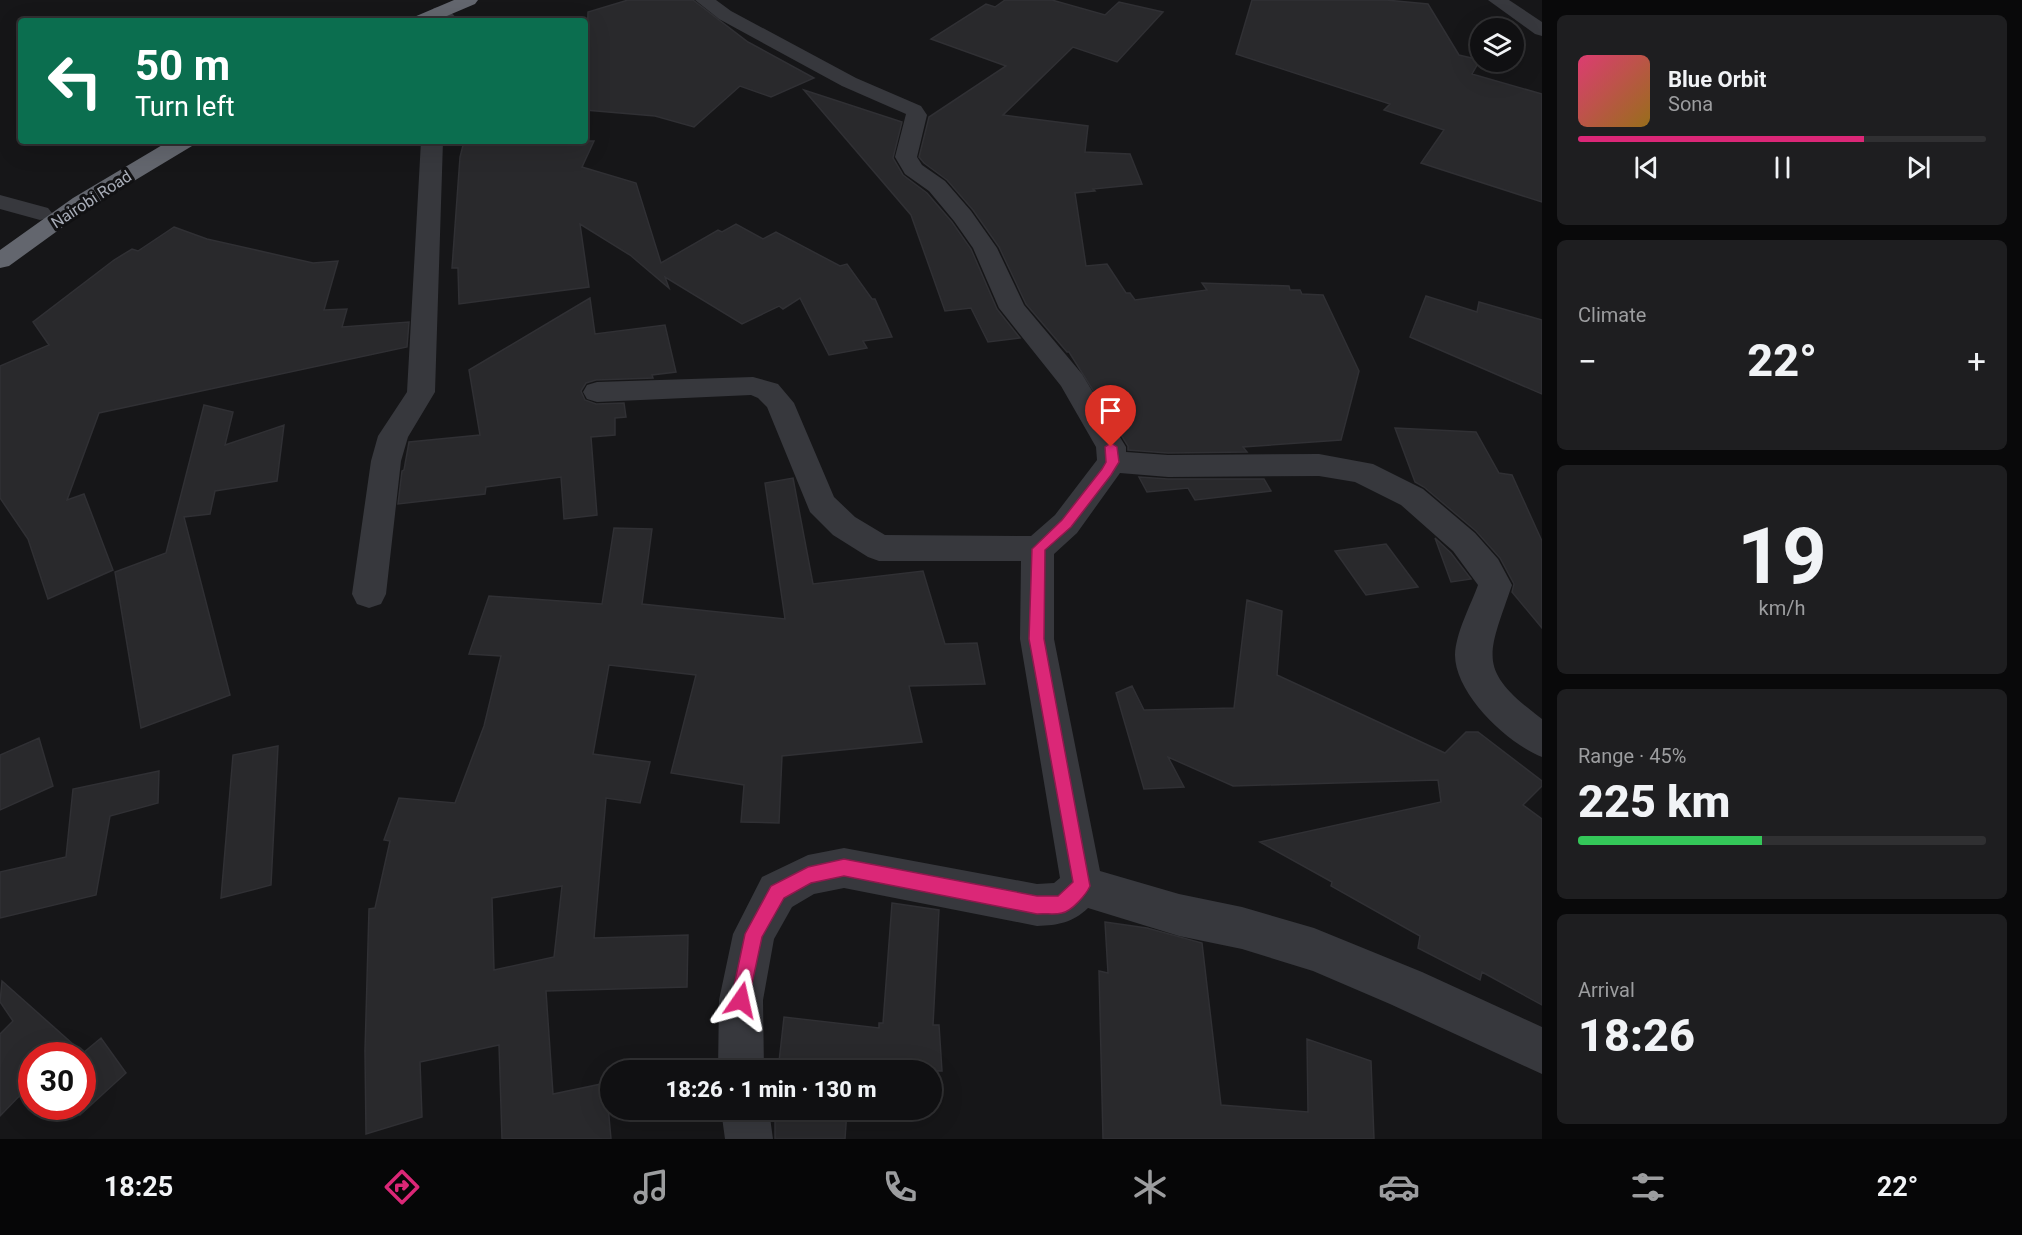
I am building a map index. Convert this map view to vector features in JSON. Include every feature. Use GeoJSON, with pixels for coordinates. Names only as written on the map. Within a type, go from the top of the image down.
{"type":"FeatureCollection","features":[{"type":"Feature","properties":{"kind":"highway"},"geometry":{"type":"LineString","coordinates":[[428,18],[470,0]]}},
{"type":"Feature","properties":{"kind":"highway"},"geometry":{"type":"LineString","coordinates":[[416,18],[448,11]]}},
{"type":"Feature","properties":{"kind":"highway","name":"Nairobi Road"},"geometry":{"type":"LineString","coordinates":[[0,241],[40,213],[161,144]]}},
{"type":"Feature","properties":{"kind":"highway","name":"Nairobi Road"},"geometry":{"type":"LineString","coordinates":[[0,261],[81,203],[179,144]]}},
{"type":"Feature","properties":{"kind":"street"},"geometry":{"type":"LineString","coordinates":[[597,392],[753,386],[768,391],[780,403],[821,504],[844,526],[879,548],[1038,549],[1066,524],[1112,462],[1111,447],[1072,381],[1012,308],[985,248],[937,186],[913,169],[906,157],[916,115],[914,110],[838,77],[725,15],[704,0]]}},
{"type":"Feature","properties":{"kind":"street"},"geometry":{"type":"LineString","coordinates":[[1497,0],[1542,30]]}},
{"type":"Feature","properties":{"kind":"street"},"geometry":{"type":"LineString","coordinates":[[369,594],[387,461],[393,436],[421,392],[432,144]]}},
{"type":"Feature","properties":{"kind":"street"},"geometry":{"type":"LineString","coordinates":[[0,202],[40,213]]}},
{"type":"Feature","properties":{"kind":"street"},"geometry":{"type":"LineString","coordinates":[[1112,462],[1168,466],[1318,465],[1362,472],[1412,497],[1464,542],[1486,568],[1496,585],[1473,656],[1475,674],[1512,716],[1542,740]]}},
{"type":"Feature","properties":{"kind":"street"},"geometry":{"type":"LineString","coordinates":[[1038,549],[1037,639],[1082,886]]}},
{"type":"Feature","properties":{"kind":"street"},"geometry":{"type":"LineString","coordinates":[[741,1060],[741,1000],[754,934],[777,892],[808,875],[844,868],[1037,905],[1062,904],[1082,886]]}},
{"type":"Feature","properties":{"kind":"street"},"geometry":{"type":"LineString","coordinates":[[1082,886],[1179,915],[1242,928],[1314,950],[1406,988],[1542,1051]]}},
{"type":"Feature","properties":{"kind":"street"},"geometry":{"type":"LineString","coordinates":[[746,1120],[749,1139]]}},
{"type":"Feature","properties":{"kind":"building"},"geometry":{"type":"Polygon","coordinates":[[[628,0],[693,0],[748,42],[814,78],[771,97],[740,86],[694,127],[655,116],[588,110],[588,12],[628,0]]]}},
{"type":"Feature","properties":{"kind":"building"},"geometry":{"type":"Polygon","coordinates":[[[1005,0],[1052,0],[1105,15],[1119,2],[1163,12],[1117,62],[1073,47],[1003,115],[1088,126],[1085,152],[1130,154],[1142,184],[1075,193],[1086,266],[1107,264],[1126,293],[1130,293],[1135,300],[1207,290],[1202,283],[1289,286],[1290,290],[1300,290],[1302,294],[1323,295],[1359,371],[1341,440],[1243,447],[1247,452],[1168,453],[1128,450],[1128,446],[1069,352],[1026,304],[999,247],[973,210],[947,180],[919,157],[929,117],[1006,66],[931,39],[986,4],[995,7],[1005,0]]]}},
{"type":"Feature","properties":{"kind":"building"},"geometry":{"type":"Polygon","coordinates":[[[1252,0],[1386,0],[1428,4],[1459,55],[1470,58],[1472,74],[1542,94],[1542,202],[1421,163],[1444,130],[1384,110],[1390,104],[1236,54],[1252,0]]]}},
{"type":"Feature","properties":{"kind":"building"},"geometry":{"type":"Polygon","coordinates":[[[804,90],[902,122],[893,158],[903,175],[927,193],[952,222],[971,249],[997,309],[1020,338],[988,342],[971,308],[945,311],[911,215],[804,90]]]}},
{"type":"Feature","properties":{"kind":"building"},"geometry":{"type":"Polygon","coordinates":[[[588,141],[594,141],[582,167],[636,183],[661,263],[718,230],[722,232],[736,224],[763,239],[776,232],[840,266],[847,264],[872,299],[875,299],[892,337],[863,341],[867,348],[829,355],[800,298],[783,309],[779,306],[742,324],[665,277],[669,288],[630,255],[580,224],[589,287],[459,304],[458,268],[452,268],[460,157],[463,144],[588,144],[588,141]]]}},
{"type":"Feature","properties":{"kind":"building"},"geometry":{"type":"Polygon","coordinates":[[[174,227],[207,239],[313,263],[338,261],[324,310],[347,309],[342,327],[409,322],[407,347],[99,413],[67,500],[84,494],[113,570],[48,599],[28,539],[0,498],[0,366],[49,345],[33,322],[114,260],[132,249],[138,251],[174,227]]]}},
{"type":"Feature","properties":{"kind":"building"},"geometry":{"type":"Polygon","coordinates":[[[1426,296],[1477,312],[1479,302],[1542,320],[1542,394],[1410,337],[1426,296]]]}},
{"type":"Feature","properties":{"kind":"building"},"geometry":{"type":"Polygon","coordinates":[[[590,298],[595,334],[665,325],[676,372],[652,375],[653,378],[596,380],[586,383],[581,391],[585,400],[596,404],[624,403],[626,417],[615,418],[615,435],[591,437],[597,515],[564,519],[561,477],[486,487],[485,494],[398,504],[402,471],[409,442],[480,435],[469,370],[590,298]]]}},
{"type":"Feature","properties":{"kind":"building"},"geometry":{"type":"Polygon","coordinates":[[[204,405],[233,412],[225,445],[284,425],[277,481],[215,491],[210,514],[184,517],[230,695],[141,728],[115,572],[166,553],[204,405]]]}},
{"type":"Feature","properties":{"kind":"building"},"geometry":{"type":"Polygon","coordinates":[[[1395,428],[1476,432],[1499,473],[1512,475],[1542,541],[1542,628],[1512,592],[1514,584],[1500,558],[1476,531],[1415,482],[1395,428]]]}},
{"type":"Feature","properties":{"kind":"building"},"geometry":{"type":"Polygon","coordinates":[[[1139,477],[1264,479],[1271,491],[1195,500],[1188,488],[1147,492],[1139,477]]]}},
{"type":"Feature","properties":{"kind":"building"},"geometry":{"type":"Polygon","coordinates":[[[793,478],[813,584],[923,571],[945,644],[977,643],[985,684],[909,686],[922,742],[782,756],[779,823],[741,822],[744,785],[671,773],[696,675],[609,665],[593,754],[650,762],[640,803],[606,798],[594,938],[688,935],[687,987],[546,991],[553,1094],[600,1084],[600,1120],[609,1120],[611,1139],[502,1139],[499,1045],[420,1062],[422,1117],[366,1134],[365,1051],[369,909],[375,908],[390,841],[384,840],[399,798],[455,803],[484,726],[501,656],[469,654],[489,596],[602,604],[614,528],[652,529],[642,604],[785,619],[765,483],[793,478]],[[562,886],[492,898],[494,970],[554,957],[562,886]]]}},
{"type":"Feature","properties":{"kind":"building"},"geometry":{"type":"Polygon","coordinates":[[[1435,538],[1451,553],[1471,579],[1451,582],[1435,538]]]}},
{"type":"Feature","properties":{"kind":"building"},"geometry":{"type":"Polygon","coordinates":[[[1386,544],[1418,587],[1366,595],[1335,551],[1386,544]]]}},
{"type":"Feature","properties":{"kind":"building"},"geometry":{"type":"Polygon","coordinates":[[[1247,600],[1282,611],[1277,675],[1445,753],[1466,732],[1478,732],[1542,781],[1542,786],[1523,805],[1542,819],[1542,1005],[1482,972],[1480,980],[1418,948],[1420,936],[1331,886],[1332,882],[1260,842],[1441,802],[1438,780],[1233,786],[1168,757],[1184,787],[1144,789],[1116,693],[1132,686],[1144,710],[1234,708],[1247,600]]]}},
{"type":"Feature","properties":{"kind":"building"},"geometry":{"type":"Polygon","coordinates":[[[39,738],[53,786],[0,810],[0,755],[39,738]]]}},
{"type":"Feature","properties":{"kind":"building"},"geometry":{"type":"Polygon","coordinates":[[[278,746],[271,885],[221,898],[233,755],[278,746]]]}},
{"type":"Feature","properties":{"kind":"building"},"geometry":{"type":"Polygon","coordinates":[[[159,771],[158,803],[110,816],[96,895],[0,918],[0,872],[66,857],[73,789],[159,771]]]}},
{"type":"Feature","properties":{"kind":"building"},"geometry":{"type":"Polygon","coordinates":[[[892,903],[939,910],[933,1025],[939,1025],[941,1060],[779,1060],[784,1017],[879,1028],[879,1023],[883,1023],[892,903]]]}},
{"type":"Feature","properties":{"kind":"building"},"geometry":{"type":"Polygon","coordinates":[[[1105,922],[1147,928],[1202,943],[1221,1105],[1308,1112],[1307,1039],[1371,1061],[1374,1139],[1103,1139],[1099,971],[1108,973],[1105,922]]]}},
{"type":"Feature","properties":{"kind":"building"},"geometry":{"type":"Polygon","coordinates":[[[2,981],[71,1042],[18,1042],[18,1097],[0,1116],[0,1034],[13,1021],[0,1002],[2,981]]]}},
{"type":"Feature","properties":{"kind":"building"},"geometry":{"type":"Polygon","coordinates":[[[101,1038],[126,1073],[96,1100],[96,1042],[101,1038]]]}},
{"type":"Feature","properties":{"kind":"building"},"geometry":{"type":"Polygon","coordinates":[[[775,1120],[846,1120],[845,1139],[775,1139],[775,1120]]]}},
{"type":"Feature","properties":{"kind":"route"},"geometry":{"type":"LineString","coordinates":[[741,1000],[754,934],[777,892],[808,875],[844,868],[1037,905],[1062,904],[1082,886],[1037,639],[1038,549],[1066,524],[1106,472],[1112,462],[1111,447]]}}]}
